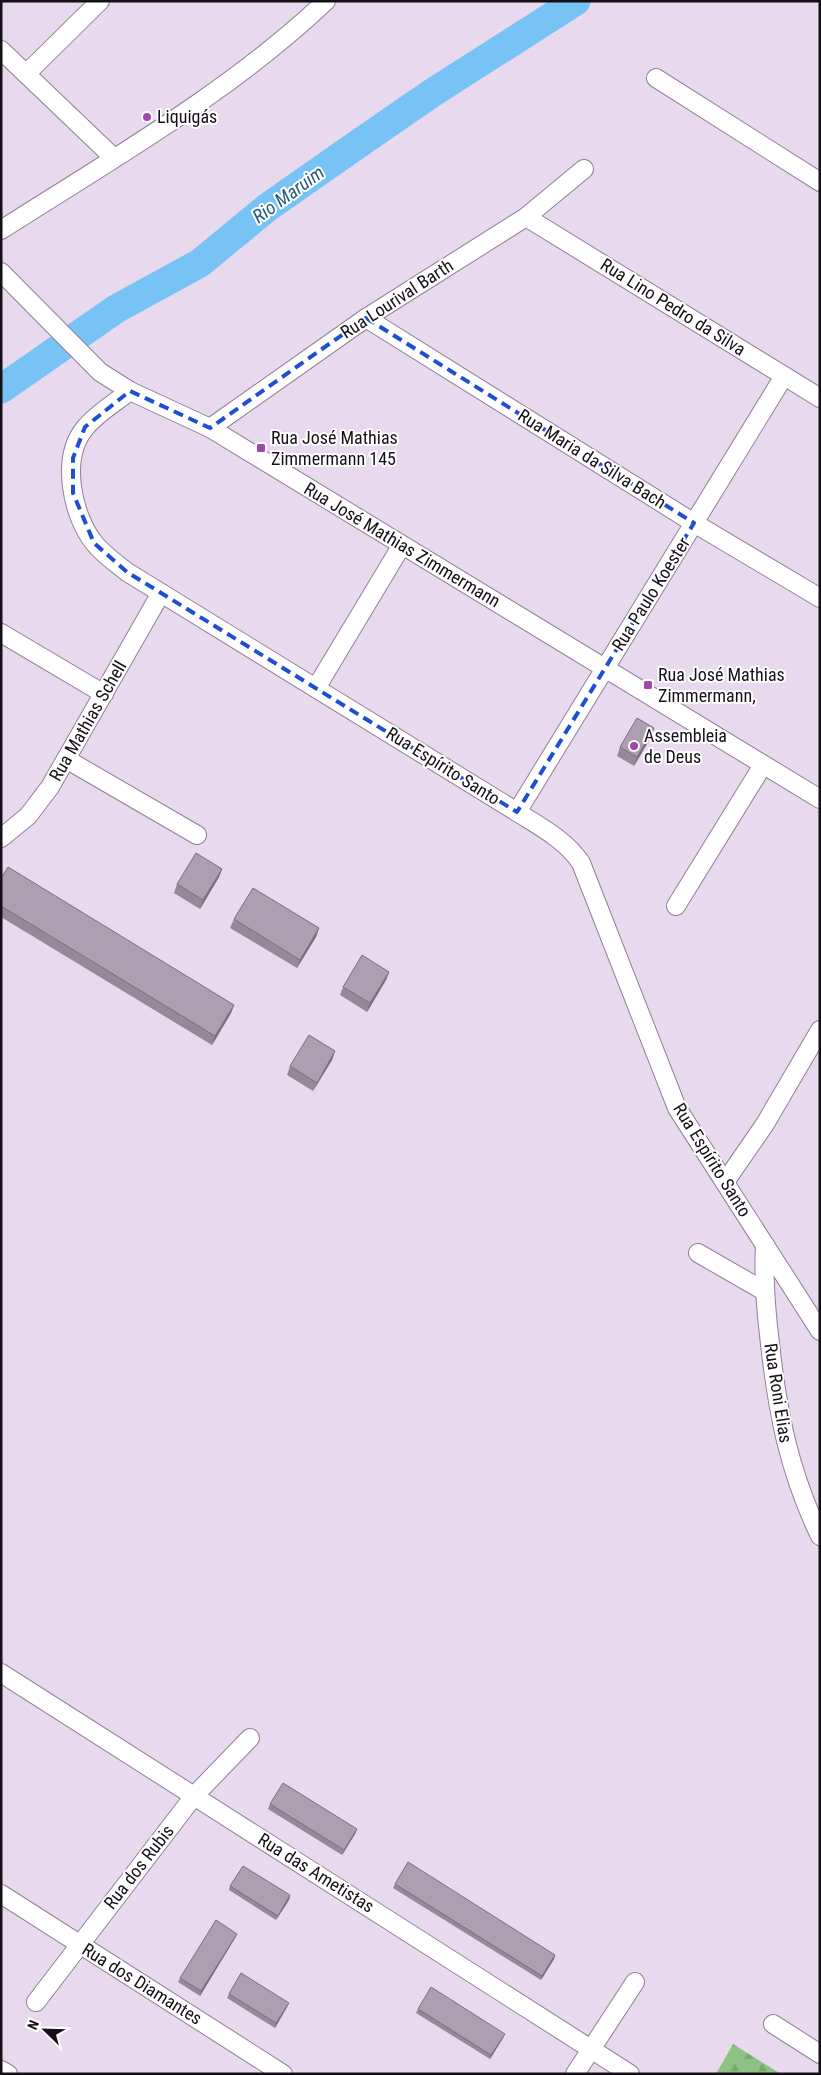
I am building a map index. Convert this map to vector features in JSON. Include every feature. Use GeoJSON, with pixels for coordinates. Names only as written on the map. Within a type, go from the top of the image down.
{"type":"FeatureCollection","features":[{"type":"Feature","properties":{"kind":"street"},"geometry":{"type":"LineString","coordinates":[[26,74],[100,1]]}},
{"type":"Feature","properties":{"kind":"street"},"geometry":{"type":"LineString","coordinates":[[1,230],[206,98],[278,44],[326,1]]}},
{"type":"Feature","properties":{"kind":"street"},"geometry":{"type":"LineString","coordinates":[[1,50],[114,158]]}},
{"type":"Feature","properties":{"kind":"street"},"geometry":{"type":"LineString","coordinates":[[656,78],[820,182]]}},
{"type":"Feature","properties":{"kind":"street","name":"Rua Lourival Barth"},"geometry":{"type":"LineString","coordinates":[[210,428],[366,318],[526,217],[584,169]]}},
{"type":"Feature","properties":{"kind":"street","name":"Rua Lino Pedro da Silva"},"geometry":{"type":"LineString","coordinates":[[526,217],[820,398]]}},
{"type":"Feature","properties":{"kind":"street","name":"Rua José Mathias Zimmermann"},"geometry":{"type":"LineString","coordinates":[[1,272],[100,372],[130,391],[210,428],[820,799]]}},
{"type":"Feature","properties":{"kind":"street","name":"Rua Maria da Silva Bach"},"geometry":{"type":"LineString","coordinates":[[366,318],[694,523],[820,598]]}},
{"type":"Feature","properties":{"kind":"street","name":"Rua Paulo Koester"},"geometry":{"type":"LineString","coordinates":[[517,812],[784,376]]}},
{"type":"Feature","properties":{"kind":"street","name":"Rua Espírito Santo"},"geometry":{"type":"LineString","coordinates":[[130,391],[85,427],[73,458],[73,493],[78,512],[94,543],[127,572],[517,812],[566,845],[581,863],[677,1108],[820,1331]]}},
{"type":"Feature","properties":{"kind":"street"},"geometry":{"type":"LineString","coordinates":[[316,688],[402,545]]}},
{"type":"Feature","properties":{"kind":"street","name":"Rua Mathias Schell"},"geometry":{"type":"LineString","coordinates":[[1,838],[21,822],[41,801],[161,593]]}},
{"type":"Feature","properties":{"kind":"street"},"geometry":{"type":"LineString","coordinates":[[1,632],[104,694]]}},
{"type":"Feature","properties":{"kind":"street"},"geometry":{"type":"LineString","coordinates":[[66,759],[197,835]]}},
{"type":"Feature","properties":{"kind":"street"},"geometry":{"type":"LineString","coordinates":[[676,906],[763,765]]}},
{"type":"Feature","properties":{"kind":"street"},"geometry":{"type":"LineString","coordinates":[[725,1182],[765,1124],[820,1030]]}},
{"type":"Feature","properties":{"kind":"street","name":"Rua Roni Elias"},"geometry":{"type":"LineString","coordinates":[[765,1245],[764,1292],[778,1407],[785,1443],[805,1504],[820,1536]]}},
{"type":"Feature","properties":{"kind":"street"},"geometry":{"type":"LineString","coordinates":[[698,1253],[764,1292]]}},
{"type":"Feature","properties":{"kind":"street","name":"Rua das Ametistas"},"geometry":{"type":"LineString","coordinates":[[1,1673],[630,2074]]}},
{"type":"Feature","properties":{"kind":"street","name":"Rua dos Rubis"},"geometry":{"type":"LineString","coordinates":[[36,2002],[194,1796],[250,1738]]}},
{"type":"Feature","properties":{"kind":"street","name":"Rua dos Diamantes"},"geometry":{"type":"LineString","coordinates":[[1,1894],[284,2074]]}},
{"type":"Feature","properties":{"kind":"street"},"geometry":{"type":"LineString","coordinates":[[575,2074],[635,1982]]}},
{"type":"Feature","properties":{"kind":"street"},"geometry":{"type":"LineString","coordinates":[[773,2024],[820,2054]]}},
{"type":"Feature","properties":{"kind":"street"},"geometry":{"type":"LineString","coordinates":[[1,2070],[8,2074]]}},
{"type":"Feature","properties":{"kind":"highlighted area"},"geometry":{"type":"Polygon","coordinates":[[[366,318],[694,523],[517,812],[127,572],[94,543],[73,493],[73,458],[85,427],[130,391],[210,428],[366,318]]]}},
{"type":"Feature","properties":{"kind":"green space"},"geometry":{"type":"Polygon","coordinates":[[[733,2044],[781,2074],[716,2074],[733,2044]]]}},
{"type":"Feature","properties":{"kind":"building","name":"Assembleia de Deus"},"geometry":{"type":"Polygon","coordinates":[[[637,718],[654,728],[637,757],[620,747],[637,718]]]}},
{"type":"Feature","properties":{"kind":"building"},"geometry":{"type":"Polygon","coordinates":[[[196,853],[222,869],[203,900],[177,884],[196,853]]]}},
{"type":"Feature","properties":{"kind":"building"},"geometry":{"type":"Polygon","coordinates":[[[8,867],[234,1005],[215,1036],[1,906],[1,878],[8,867]]]}},
{"type":"Feature","properties":{"kind":"building"},"geometry":{"type":"Polygon","coordinates":[[[253,888],[319,928],[300,960],[234,919],[253,888]]]}},
{"type":"Feature","properties":{"kind":"building"},"geometry":{"type":"Polygon","coordinates":[[[362,955],[389,972],[370,1003],[343,987],[362,955]]]}},
{"type":"Feature","properties":{"kind":"building"},"geometry":{"type":"Polygon","coordinates":[[[309,1035],[335,1051],[317,1083],[290,1066],[309,1035]]]}},
{"type":"Feature","properties":{"kind":"building"},"geometry":{"type":"Polygon","coordinates":[[[283,1783],[357,1829],[344,1850],[270,1804],[283,1783]]]}},
{"type":"Feature","properties":{"kind":"building"},"geometry":{"type":"Polygon","coordinates":[[[408,1862],[555,1955],[542,1976],[395,1884],[408,1862]]]}},
{"type":"Feature","properties":{"kind":"building"},"geometry":{"type":"Polygon","coordinates":[[[243,1866],[290,1895],[278,1916],[230,1886],[243,1866]]]}},
{"type":"Feature","properties":{"kind":"building"},"geometry":{"type":"Polygon","coordinates":[[[216,1920],[237,1934],[201,1991],[180,1978],[216,1920]]]}},
{"type":"Feature","properties":{"kind":"building"},"geometry":{"type":"Polygon","coordinates":[[[241,1973],[289,2003],[276,2023],[229,1994],[241,1973]]]}},
{"type":"Feature","properties":{"kind":"building"},"geometry":{"type":"Polygon","coordinates":[[[431,1987],[505,2034],[491,2055],[418,2009],[431,1987]]]}},
{"type":"Feature","properties":{"kind":"waterway","name":"Rio Maruim"},"geometry":{"type":"LineString","coordinates":[[1,389],[116,309],[200,263],[268,207],[348,151],[432,93],[576,1]]}},
{"type":"Feature","properties":{"kind":"place","name":"Liquigás"},"geometry":{"type":"Point","coordinates":[147,117]}},
{"type":"Feature","properties":{"kind":"place","name":"Rua José Mathias Zimmermann 145"},"geometry":{"type":"Point","coordinates":[261,448]}},
{"type":"Feature","properties":{"kind":"place","name":"Rua José Mathias Zimmermann,"},"geometry":{"type":"Point","coordinates":[648,685]}},
{"type":"Feature","properties":{"kind":"place","name":"Assembleia de Deus"},"geometry":{"type":"Point","coordinates":[634,746]}}]}
